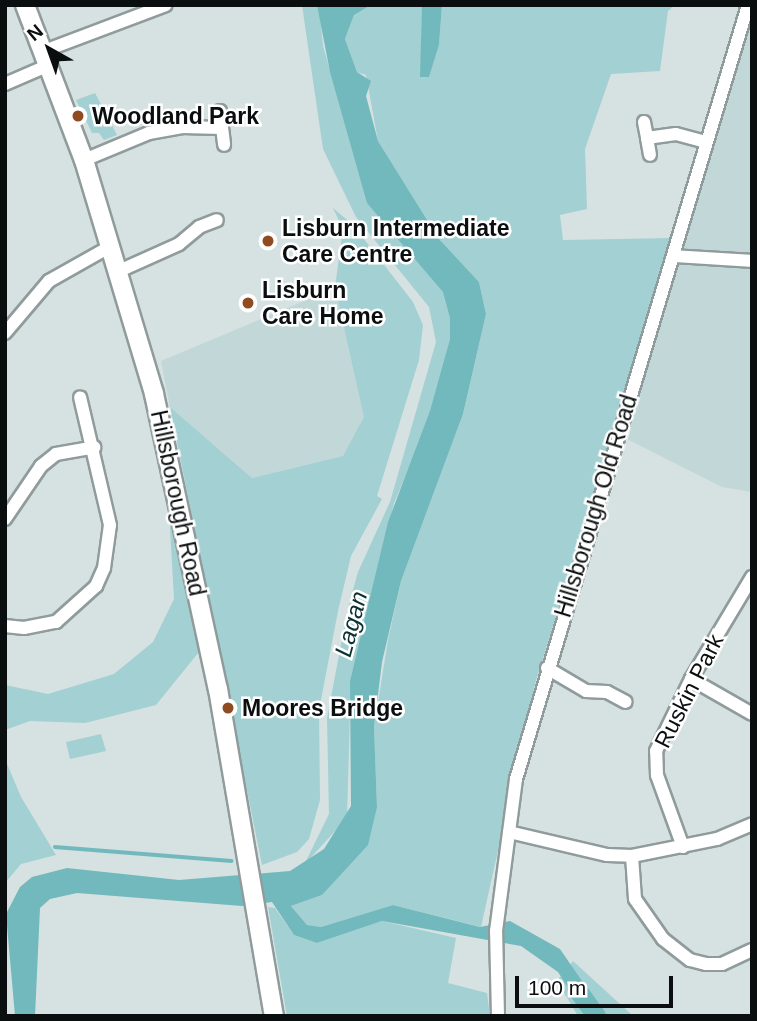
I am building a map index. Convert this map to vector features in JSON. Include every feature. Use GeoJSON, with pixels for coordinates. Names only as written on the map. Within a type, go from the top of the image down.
{"type":"FeatureCollection","features":[{"type":"Feature","properties":{"kind":"highway","name":"Hillsborough Road"},"geometry":{"type":"LineString","coordinates":[[25,5],[85,160],[119,271],[182,513],[218,689],[242,845],[274,1016]]}},
{"type":"Feature","properties":{"kind":"street"},"geometry":{"type":"LineString","coordinates":[[5,84],[46,58],[166,5]]}},
{"type":"Feature","properties":{"kind":"street","name":"Hillsborough Old Road"},"geometry":{"type":"LineString","coordinates":[[499,1016],[495,954],[516,779],[748,5]]}},
{"type":"Feature","properties":{"kind":"street"},"geometry":{"type":"LineString","coordinates":[[220,111],[224,145]]}},
{"type":"Feature","properties":{"kind":"street"},"geometry":{"type":"LineString","coordinates":[[644,122],[650,155]]}},
{"type":"Feature","properties":{"kind":"street"},"geometry":{"type":"LineString","coordinates":[[85,160],[149,133],[182,127],[222,128]]}},
{"type":"Feature","properties":{"kind":"street"},"geometry":{"type":"LineString","coordinates":[[647,138],[676,134],[706,142]]}},
{"type":"Feature","properties":{"kind":"street"},"geometry":{"type":"LineString","coordinates":[[119,271],[179,244],[200,227],[217,220]]}},
{"type":"Feature","properties":{"kind":"street"},"geometry":{"type":"LineString","coordinates":[[5,333],[49,281],[111,246]]}},
{"type":"Feature","properties":{"kind":"street"},"geometry":{"type":"LineString","coordinates":[[673,256],[752,261]]}},
{"type":"Feature","properties":{"kind":"street"},"geometry":{"type":"LineString","coordinates":[[5,308],[16,317]]}},
{"type":"Feature","properties":{"kind":"street"},"geometry":{"type":"LineString","coordinates":[[5,626],[24,628],[56,622],[96,586],[110,546],[110,525],[94,447],[80,397]]}},
{"type":"Feature","properties":{"kind":"street"},"geometry":{"type":"LineString","coordinates":[[5,519],[41,466],[56,454],[94,447]]}},
{"type":"Feature","properties":{"kind":"street","name":"Ruskin Park"},"geometry":{"type":"LineString","coordinates":[[682,847],[657,775],[656,751],[691,679],[750,579]]}},
{"type":"Feature","properties":{"kind":"street"},"geometry":{"type":"LineString","coordinates":[[548,668],[586,691],[607,692],[626,702]]}},
{"type":"Feature","properties":{"kind":"street"},"geometry":{"type":"LineString","coordinates":[[691,679],[752,714]]}},
{"type":"Feature","properties":{"kind":"street"},"geometry":{"type":"LineString","coordinates":[[509,832],[607,855],[632,856],[682,847],[751,826]]}},
{"type":"Feature","properties":{"kind":"street"},"geometry":{"type":"LineString","coordinates":[[632,856],[635,899],[663,939],[690,960],[706,964],[722,964],[752,950]]}},
{"type":"Feature","properties":{"kind":"shaded area"},"geometry":{"type":"Polygon","coordinates":[[[302,5],[326,5],[320,14],[323,46],[337,95],[446,294],[453,327],[430,419],[394,503],[351,677],[347,818],[304,865],[329,814],[327,718],[348,608],[358,572],[390,502],[436,342],[429,307],[356,217],[323,149],[302,5]]]}},
{"type":"Feature","properties":{"kind":"shaded area","name":"Lagan"},"geometry":{"type":"Polygon","coordinates":[[[317,5],[371,5],[354,15],[345,39],[357,72],[371,81],[366,96],[378,141],[439,239],[479,282],[486,314],[463,414],[401,581],[382,662],[374,727],[377,807],[368,845],[322,895],[291,906],[307,925],[321,927],[393,905],[480,927],[510,921],[560,949],[597,1003],[583,1011],[558,972],[521,946],[382,921],[317,943],[294,935],[272,902],[242,906],[77,893],[50,899],[40,908],[35,1016],[15,1016],[6,914],[20,887],[32,877],[67,868],[179,880],[290,871],[324,849],[351,806],[350,681],[388,522],[430,411],[450,339],[450,318],[443,292],[367,203],[330,72],[317,5]]]}},
{"type":"Feature","properties":{"kind":"shaded area"},"geometry":{"type":"Polygon","coordinates":[[[371,5],[422,5],[421,77],[429,76],[439,45],[442,5],[675,5],[668,11],[660,71],[611,74],[585,149],[587,209],[560,215],[563,240],[673,238],[535,684],[481,927],[393,905],[321,927],[307,925],[291,906],[322,895],[377,807],[374,727],[401,581],[463,414],[486,314],[479,282],[439,239],[378,141],[366,75],[357,72],[345,39],[354,15],[371,5]]]}},
{"type":"Feature","properties":{"kind":"shaded area"},"geometry":{"type":"Polygon","coordinates":[[[422,5],[442,5],[439,45],[429,77],[420,77],[422,5]]]}},
{"type":"Feature","properties":{"kind":"shaded area"},"geometry":{"type":"Polygon","coordinates":[[[752,5],[752,492],[722,487],[617,434],[752,5]]]}},
{"type":"Feature","properties":{"kind":"shaded area"},"geometry":{"type":"Polygon","coordinates":[[[95,93],[117,135],[104,140],[99,133],[92,133],[76,100],[95,93]]]}},
{"type":"Feature","properties":{"kind":"shaded area"},"geometry":{"type":"Polygon","coordinates":[[[333,208],[353,225],[413,302],[423,325],[419,360],[377,496],[382,499],[351,556],[338,611],[319,710],[320,800],[309,839],[297,852],[262,865],[170,407],[252,478],[343,456],[364,417],[335,287],[343,229],[333,208]]]}},
{"type":"Feature","properties":{"kind":"shaded area"},"geometry":{"type":"Polygon","coordinates":[[[335,288],[366,418],[343,456],[252,478],[170,407],[161,361],[335,288]]]}},
{"type":"Feature","properties":{"kind":"shaded area"},"geometry":{"type":"Polygon","coordinates":[[[169,511],[203,647],[156,705],[85,723],[30,721],[5,730],[5,685],[48,694],[114,674],[153,642],[174,599],[169,511]]]}},
{"type":"Feature","properties":{"kind":"shaded area"},"geometry":{"type":"Polygon","coordinates":[[[101,734],[106,751],[70,759],[66,742],[101,734]]]}},
{"type":"Feature","properties":{"kind":"shaded area"},"geometry":{"type":"Polygon","coordinates":[[[5,759],[21,797],[56,855],[21,864],[5,883],[5,759]]]}},
{"type":"Feature","properties":{"kind":"shaded area"},"geometry":{"type":"Polygon","coordinates":[[[268,907],[275,908],[294,935],[317,943],[382,921],[456,938],[448,983],[487,993],[490,1016],[287,1016],[268,907]]]}},
{"type":"Feature","properties":{"kind":"shaded area"},"geometry":{"type":"Polygon","coordinates":[[[573,961],[633,1016],[578,1016],[557,981],[573,961]]]}},
{"type":"Feature","properties":{"kind":"waterway"},"geometry":{"type":"LineString","coordinates":[[55,847],[231,861]]}},
{"type":"Feature","properties":{"kind":"waterway"},"geometry":{"type":"LineString","coordinates":[[576,988],[596,1016]]}},
{"type":"Feature","properties":{"kind":"place","name":"Woodland Park"},"geometry":{"type":"Point","coordinates":[78,116]}},
{"type":"Feature","properties":{"kind":"place","name":"Lisburn Intermediate Care Centre"},"geometry":{"type":"Point","coordinates":[268,241]}},
{"type":"Feature","properties":{"kind":"place","name":"Lisburn Care Home"},"geometry":{"type":"Point","coordinates":[248,303]}},
{"type":"Feature","properties":{"kind":"place","name":"Moores Bridge"},"geometry":{"type":"Point","coordinates":[228,708]}}]}
